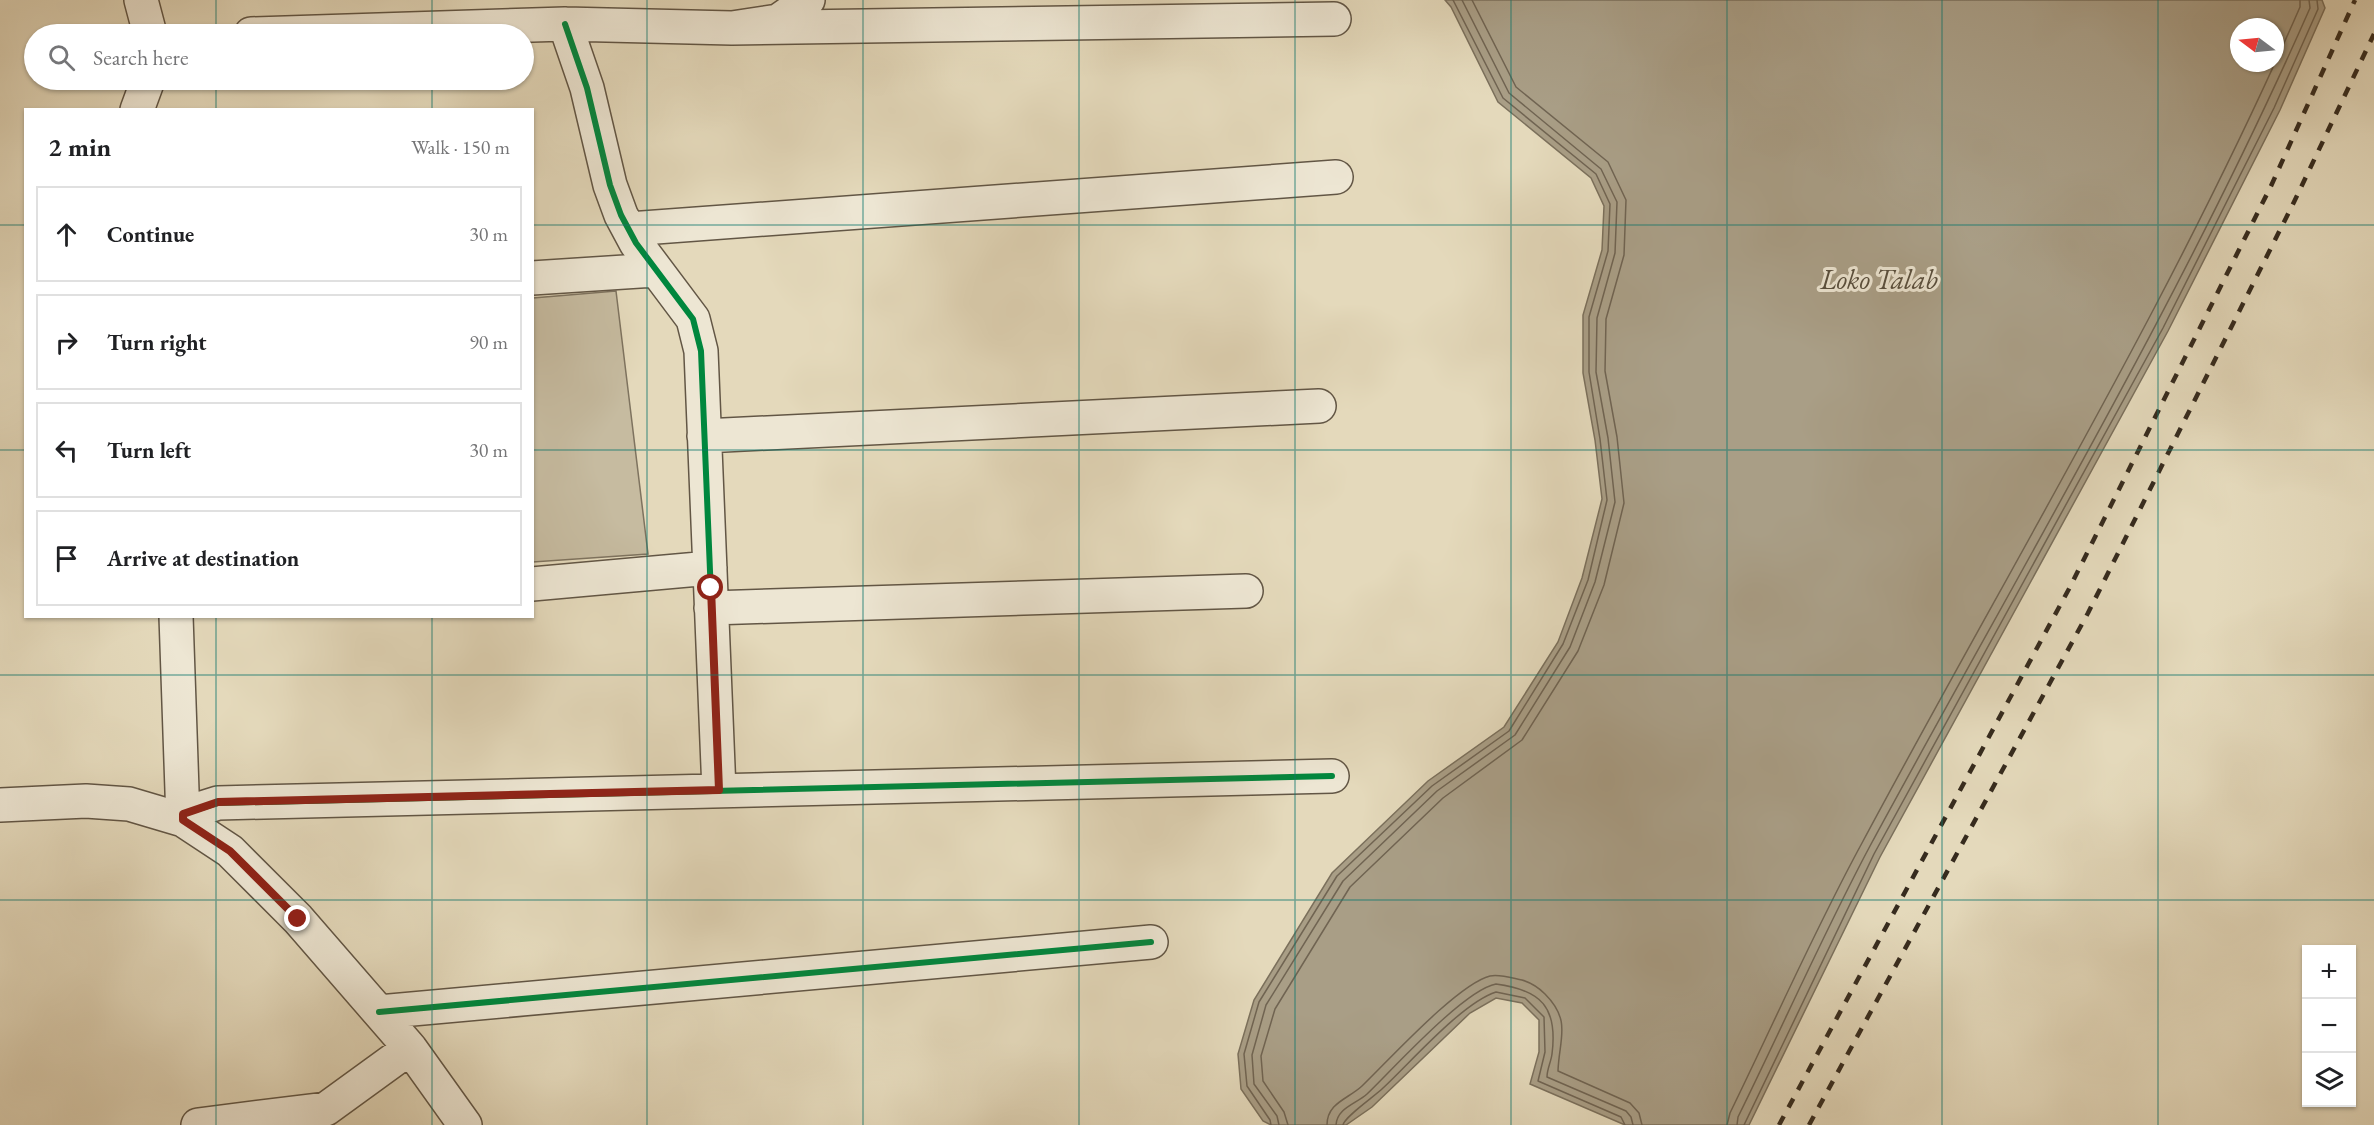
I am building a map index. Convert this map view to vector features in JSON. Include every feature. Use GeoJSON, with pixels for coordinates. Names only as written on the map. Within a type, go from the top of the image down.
{"type":"FeatureCollection","features":[{"type":"Feature","properties":{"kind":"street"},"geometry":{"type":"LineString","coordinates":[[141,0],[147,24]]}},
{"type":"Feature","properties":{"kind":"street"},"geometry":{"type":"LineString","coordinates":[[732,28],[778,21],[804,5],[808,0]]}},
{"type":"Feature","properties":{"kind":"street"},"geometry":{"type":"LineString","coordinates":[[534,25],[732,28],[1334,19]]}},
{"type":"Feature","properties":{"kind":"street"},"geometry":{"type":"LineString","coordinates":[[565,24],[587,88],[610,185],[628,229],[655,270],[680,299],[693,319],[701,351],[719,790]]}},
{"type":"Feature","properties":{"kind":"street"},"geometry":{"type":"LineString","coordinates":[[138,108],[144,90]]}},
{"type":"Feature","properties":{"kind":"street"},"geometry":{"type":"LineString","coordinates":[[628,229],[1336,177]]}},
{"type":"Feature","properties":{"kind":"street"},"geometry":{"type":"LineString","coordinates":[[534,278],[655,270]]}},
{"type":"Feature","properties":{"kind":"street"},"geometry":{"type":"LineString","coordinates":[[704,436],[1319,406]]}},
{"type":"Feature","properties":{"kind":"street"},"geometry":{"type":"LineString","coordinates":[[534,584],[710,568]]}},
{"type":"Feature","properties":{"kind":"street"},"geometry":{"type":"LineString","coordinates":[[711,608],[1246,591]]}},
{"type":"Feature","properties":{"kind":"street"},"geometry":{"type":"LineString","coordinates":[[179,618],[183,817]]}},
{"type":"Feature","properties":{"kind":"street"},"geometry":{"type":"LineString","coordinates":[[183,817],[218,802],[1332,776]]}},
{"type":"Feature","properties":{"kind":"street"},"geometry":{"type":"LineString","coordinates":[[0,805],[86,801],[129,804],[183,817],[230,851],[298,919],[410,1048],[465,1125]]}},
{"type":"Feature","properties":{"kind":"street"},"geometry":{"type":"LineString","coordinates":[[379,1012],[1151,942]]}},
{"type":"Feature","properties":{"kind":"street"},"geometry":{"type":"LineString","coordinates":[[198,1125],[326,1109],[410,1048]]}},
{"type":"Feature","properties":{"kind":"shaded area"},"geometry":{"type":"Polygon","coordinates":[[[616,291],[648,554],[534,562],[534,298],[616,291]]]}},
{"type":"Feature","properties":{"kind":"water","name":"Loko Talab"},"geometry":{"type":"Polygon","coordinates":[[[1445,0],[2322,0],[2325,8],[2280,110],[2168,331],[1880,857],[1749,1125],[1625,1125],[1530,1084],[1539,1052],[1539,1020],[1522,1003],[1496,998],[1470,1013],[1372,1107],[1346,1125],[1271,1125],[1263,1121],[1241,1089],[1238,1054],[1254,1000],[1332,873],[1428,781],[1504,727],[1558,642],[1582,578],[1602,499],[1595,440],[1583,373],[1583,315],[1602,250],[1604,206],[1591,178],[1498,102],[1451,7],[1445,0]]]}},
{"type":"Feature","properties":{"kind":"railway"},"geometry":{"type":"LineString","coordinates":[[1779,1125],[2070,587],[2271,186],[2355,0]]}},
{"type":"Feature","properties":{"kind":"railway"},"geometry":{"type":"LineString","coordinates":[[1809,1125],[2088,613],[2294,202],[2374,34]]}},
{"type":"Feature","properties":{"kind":"cycle path"},"geometry":{"type":"LineString","coordinates":[[565,24],[587,88],[610,185],[621,215],[636,243],[693,319],[701,351],[719,791]]}},
{"type":"Feature","properties":{"kind":"cycle path"},"geometry":{"type":"LineString","coordinates":[[183,814],[218,803],[1332,776]]}},
{"type":"Feature","properties":{"kind":"cycle path"},"geometry":{"type":"LineString","coordinates":[[379,1012],[1151,942]]}},
{"type":"Feature","properties":{"kind":"route"},"geometry":{"type":"LineString","coordinates":[[298,919],[230,851],[183,820],[183,814],[218,802],[719,790],[711,588]]}}]}
